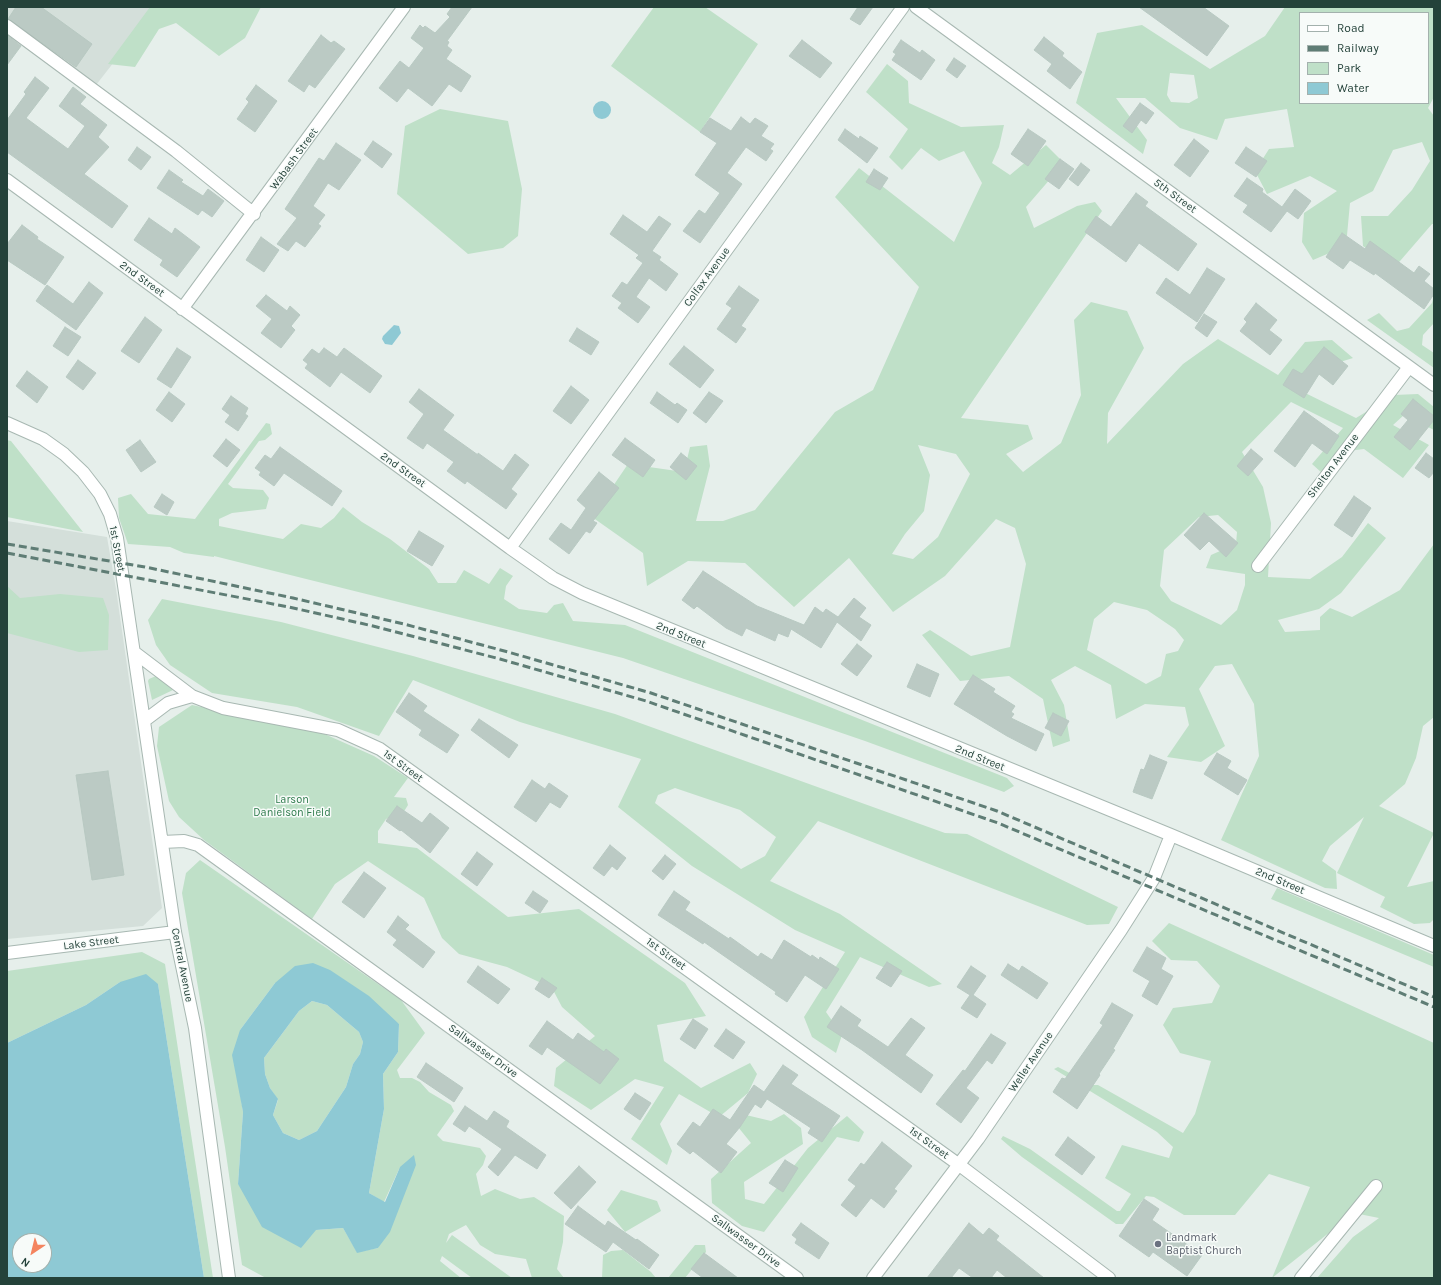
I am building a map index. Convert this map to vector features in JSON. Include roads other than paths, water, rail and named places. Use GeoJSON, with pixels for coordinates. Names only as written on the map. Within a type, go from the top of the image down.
{"type":"FeatureCollection","features":[{"type":"Feature","properties":{"kind":"street","name":"Wabash Street"},"geometry":{"type":"LineString","coordinates":[[182,309],[254,214],[404,7]]}},
{"type":"Feature","properties":{"kind":"street","name":"Colfax Avenue"},"geometry":{"type":"LineString","coordinates":[[510,548],[903,7]]}},
{"type":"Feature","properties":{"kind":"street","name":"5th Street"},"geometry":{"type":"LineString","coordinates":[[916,7],[1434,385]]}},
{"type":"Feature","properties":{"kind":"street"},"geometry":{"type":"LineString","coordinates":[[7,26],[176,151],[254,214]]}},
{"type":"Feature","properties":{"kind":"street","name":"2nd Street"},"geometry":{"type":"LineString","coordinates":[[7,180],[553,578],[607,605],[1171,836],[1434,946]]}},
{"type":"Feature","properties":{"kind":"street","name":"Shelton Avenue"},"geometry":{"type":"LineString","coordinates":[[1258,566],[1409,367]]}},
{"type":"Feature","properties":{"kind":"street","name":"1st Street"},"geometry":{"type":"LineString","coordinates":[[7,423],[43,439],[64,454],[83,472],[100,494],[110,514],[117,538],[134,652],[192,696],[223,708],[338,730],[380,749],[958,1164],[1109,1278]]}},
{"type":"Feature","properties":{"kind":"street","name":"Central Avenue"},"geometry":{"type":"LineString","coordinates":[[134,652],[175,932],[195,1028],[229,1278]]}},
{"type":"Feature","properties":{"kind":"street"},"geometry":{"type":"LineString","coordinates":[[144,721],[168,704],[192,696]]}},
{"type":"Feature","properties":{"kind":"street","name":"Weller Avenue"},"geometry":{"type":"LineString","coordinates":[[873,1278],[994,1116],[1150,887],[1171,836]]}},
{"type":"Feature","properties":{"kind":"street","name":"Sallwasser Drive"},"geometry":{"type":"LineString","coordinates":[[162,842],[184,841],[198,845],[798,1278]]}},
{"type":"Feature","properties":{"kind":"street","name":"Lake Street"},"geometry":{"type":"LineString","coordinates":[[7,953],[175,932]]}},
{"type":"Feature","properties":{"kind":"street"},"geometry":{"type":"LineString","coordinates":[[1300,1278],[1376,1186]]}},
{"type":"Feature","properties":{"kind":"water"},"geometry":{"type":"Polygon","coordinates":[[[598,101],[606,101],[611,106],[609,117],[606,119],[598,119],[593,114],[593,106],[598,101]]]}},
{"type":"Feature","properties":{"kind":"water"},"geometry":{"type":"Polygon","coordinates":[[[394,325],[399,326],[401,333],[392,345],[385,344],[382,339],[383,336],[394,325]]]}},
{"type":"Feature","properties":{"kind":"water"},"geometry":{"type":"Polygon","coordinates":[[[313,963],[330,970],[369,996],[399,1024],[398,1052],[383,1074],[384,1109],[369,1193],[385,1202],[400,1167],[414,1155],[416,1165],[390,1232],[378,1248],[357,1253],[343,1228],[316,1230],[301,1248],[262,1227],[238,1184],[243,1112],[232,1055],[240,1030],[275,983],[295,966],[313,963]],[[312,1001],[299,1011],[264,1058],[265,1074],[270,1088],[278,1099],[273,1115],[283,1133],[299,1140],[317,1131],[346,1087],[353,1064],[360,1054],[363,1042],[359,1032],[327,1005],[312,1001]]]}},
{"type":"Feature","properties":{"kind":"water"},"geometry":{"type":"Polygon","coordinates":[[[146,974],[158,984],[204,1278],[7,1278],[7,1043],[86,1005],[120,982],[146,974]]]}},
{"type":"Feature","properties":{"kind":"railway"},"geometry":{"type":"LineString","coordinates":[[7,544],[145,567],[293,598],[404,624],[651,693],[997,811],[1434,997]]}},
{"type":"Feature","properties":{"kind":"railway"},"geometry":{"type":"LineString","coordinates":[[7,553],[289,607],[373,626],[500,659],[646,701],[998,823],[1434,1007]]}},
{"type":"Feature","properties":{"kind":"place","name":"Landmark Baptist Church"},"geometry":{"type":"Point","coordinates":[1158,1244]}},
{"type":"Feature","properties":{"kind":"park label","name":"Larson Danielson Field"},"geometry":{"type":"Point","coordinates":[292,806]}}]}
